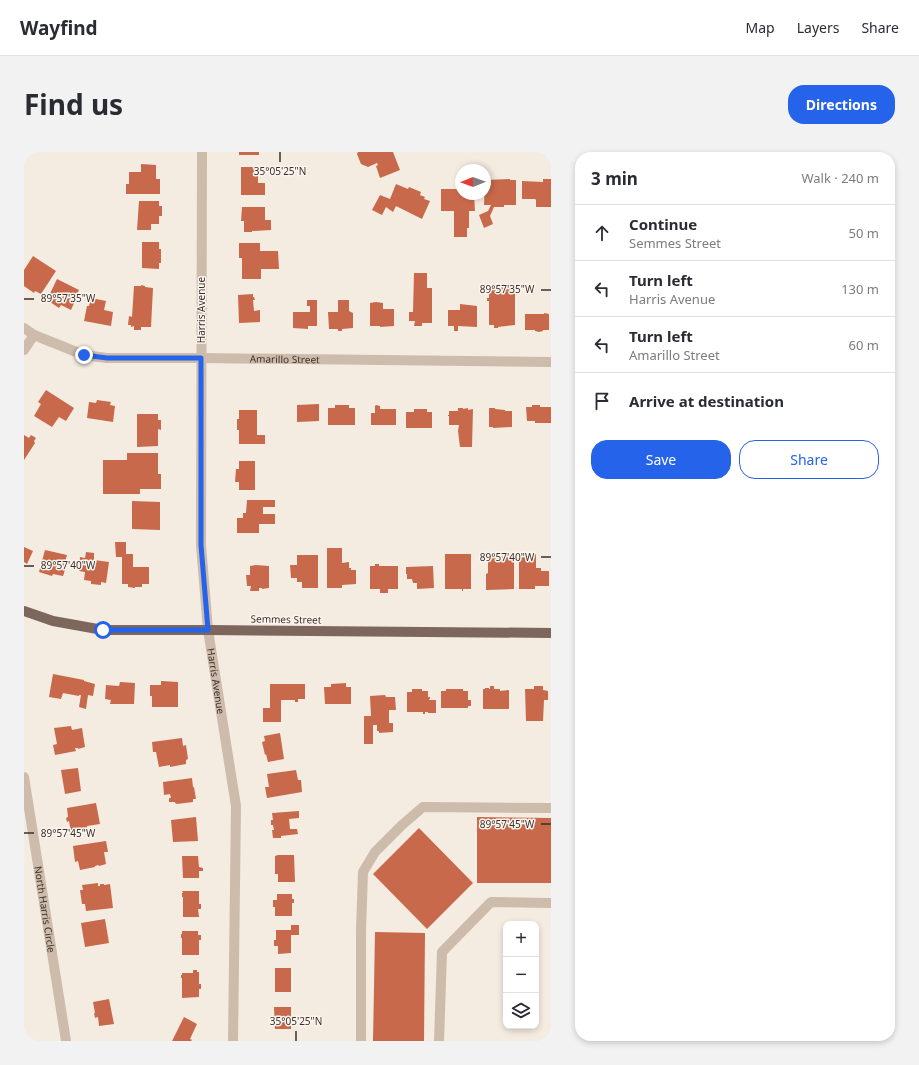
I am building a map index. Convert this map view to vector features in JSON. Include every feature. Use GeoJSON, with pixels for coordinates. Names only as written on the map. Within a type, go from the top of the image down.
{"type":"FeatureCollection","features":[{"type":"Feature","properties":{"kind":"main road","name":"Semmes Street"},"geometry":{"type":"LineString","coordinates":[[24,611],[53,621],[103,630],[551,633]]}},
{"type":"Feature","properties":{"kind":"street","name":"Harris Avenue"},"geometry":{"type":"LineString","coordinates":[[202,152],[201,545],[208,630],[236,806],[233,1041]]}},
{"type":"Feature","properties":{"kind":"street","name":"Amarillo Street"},"geometry":{"type":"LineString","coordinates":[[24,328],[34,335],[84,355],[107,358],[551,362]]}},
{"type":"Feature","properties":{"kind":"street"},"geometry":{"type":"LineString","coordinates":[[24,350],[34,335]]}},
{"type":"Feature","properties":{"kind":"street","name":"North Harris Circle"},"geometry":{"type":"LineString","coordinates":[[24,777],[66,1041]]}},
{"type":"Feature","properties":{"kind":"street"},"geometry":{"type":"LineString","coordinates":[[361,1041],[361,930],[363,872],[375,852],[422,807],[551,808]]}},
{"type":"Feature","properties":{"kind":"street"},"geometry":{"type":"LineString","coordinates":[[440,1041],[442,952],[491,902],[551,903]]}},
{"type":"Feature","properties":{"kind":"building"},"geometry":{"type":"Polygon","coordinates":[[[239,152],[259,152],[259,155],[239,155],[239,152]]]}},
{"type":"Feature","properties":{"kind":"building"},"geometry":{"type":"Polygon","coordinates":[[[358,152],[393,152],[400,170],[380,178],[376,166],[378,165],[377,163],[368,167],[361,164],[357,154],[358,152]]]}},
{"type":"Feature","properties":{"kind":"building"},"geometry":{"type":"Polygon","coordinates":[[[141,164],[156,165],[156,179],[160,179],[160,194],[126,194],[126,184],[129,184],[129,172],[141,172],[141,164]]]}},
{"type":"Feature","properties":{"kind":"building"},"geometry":{"type":"Polygon","coordinates":[[[241,167],[258,167],[258,183],[265,183],[265,195],[241,195],[241,167]]]}},
{"type":"Feature","properties":{"kind":"building"},"geometry":{"type":"Polygon","coordinates":[[[543,179],[551,179],[551,207],[536,207],[535,199],[522,199],[522,181],[543,182],[543,179]]]}},
{"type":"Feature","properties":{"kind":"building"},"geometry":{"type":"Polygon","coordinates":[[[491,180],[516,180],[516,205],[494,207],[490,216],[493,224],[484,228],[479,215],[488,211],[491,205],[484,205],[484,200],[491,200],[491,180]]]}},
{"type":"Feature","properties":{"kind":"building"},"geometry":{"type":"Polygon","coordinates":[[[396,184],[421,192],[420,195],[425,197],[424,199],[430,201],[422,219],[396,206],[393,212],[386,207],[382,215],[372,210],[380,195],[390,199],[396,184]]]}},
{"type":"Feature","properties":{"kind":"building"},"geometry":{"type":"Polygon","coordinates":[[[441,189],[455,189],[455,200],[474,200],[475,211],[469,211],[469,228],[467,228],[467,237],[454,237],[454,211],[441,211],[441,189]]]}},
{"type":"Feature","properties":{"kind":"building"},"geometry":{"type":"Polygon","coordinates":[[[139,201],[159,201],[159,206],[162,206],[162,216],[159,216],[159,224],[151,224],[151,230],[137,230],[139,201]]]}},
{"type":"Feature","properties":{"kind":"building"},"geometry":{"type":"Polygon","coordinates":[[[242,207],[265,207],[265,220],[271,220],[271,230],[244,232],[244,221],[241,221],[242,207]]]}},
{"type":"Feature","properties":{"kind":"building"},"geometry":{"type":"Polygon","coordinates":[[[142,242],[159,242],[159,249],[161,249],[161,263],[159,263],[159,269],[142,268],[142,242]]]}},
{"type":"Feature","properties":{"kind":"building"},"geometry":{"type":"Polygon","coordinates":[[[239,243],[260,243],[260,251],[278,251],[279,269],[261,269],[261,279],[242,279],[242,258],[239,258],[239,243]]]}},
{"type":"Feature","properties":{"kind":"building"},"geometry":{"type":"Polygon","coordinates":[[[33,256],[56,271],[41,294],[35,291],[34,293],[24,286],[24,270],[33,256]]]}},
{"type":"Feature","properties":{"kind":"building"},"geometry":{"type":"Polygon","coordinates":[[[414,273],[427,273],[427,288],[432,288],[432,323],[422,323],[422,326],[414,326],[415,321],[409,321],[409,312],[413,312],[414,273]]]}},
{"type":"Feature","properties":{"kind":"building"},"geometry":{"type":"Polygon","coordinates":[[[57,279],[79,290],[71,310],[61,305],[59,308],[47,300],[57,279]]]}},
{"type":"Feature","properties":{"kind":"building"},"geometry":{"type":"Polygon","coordinates":[[[141,285],[153,288],[151,327],[141,327],[141,330],[134,330],[134,326],[131,327],[131,325],[128,325],[129,316],[132,317],[134,286],[141,285]]]}},
{"type":"Feature","properties":{"kind":"building"},"geometry":{"type":"Polygon","coordinates":[[[489,287],[515,287],[515,325],[494,328],[494,325],[489,325],[489,301],[487,301],[487,298],[489,298],[489,287]]]}},
{"type":"Feature","properties":{"kind":"building"},"geometry":{"type":"Polygon","coordinates":[[[253,294],[255,300],[253,300],[254,311],[260,310],[260,322],[239,323],[238,295],[253,294]]]}},
{"type":"Feature","properties":{"kind":"building"},"geometry":{"type":"Polygon","coordinates":[[[91,298],[106,301],[104,310],[113,312],[111,326],[84,321],[87,306],[89,306],[91,298]]]}},
{"type":"Feature","properties":{"kind":"building"},"geometry":{"type":"Polygon","coordinates":[[[307,300],[317,300],[317,326],[308,326],[308,329],[293,328],[293,312],[310,312],[310,306],[307,306],[307,300]]]}},
{"type":"Feature","properties":{"kind":"building"},"geometry":{"type":"Polygon","coordinates":[[[338,300],[349,300],[349,311],[353,313],[353,328],[342,329],[342,331],[338,331],[338,329],[329,329],[328,312],[338,312],[338,300]]]}},
{"type":"Feature","properties":{"kind":"building"},"geometry":{"type":"Polygon","coordinates":[[[370,303],[383,303],[383,309],[394,309],[394,326],[370,326],[370,303]]]}},
{"type":"Feature","properties":{"kind":"building"},"geometry":{"type":"Polygon","coordinates":[[[460,304],[477,306],[477,327],[458,326],[458,331],[454,331],[454,326],[448,326],[448,310],[460,310],[460,304]]]}},
{"type":"Feature","properties":{"kind":"building"},"geometry":{"type":"Polygon","coordinates":[[[525,314],[549,314],[549,330],[539,332],[535,330],[525,330],[525,314]]]}},
{"type":"Feature","properties":{"kind":"building"},"geometry":{"type":"Polygon","coordinates":[[[46,390],[74,408],[66,421],[59,417],[52,427],[34,416],[41,404],[38,402],[46,390]]]}},
{"type":"Feature","properties":{"kind":"building"},"geometry":{"type":"Polygon","coordinates":[[[97,400],[111,402],[110,405],[115,406],[113,422],[87,418],[89,402],[96,403],[97,400]]]}},
{"type":"Feature","properties":{"kind":"building"},"geometry":{"type":"Polygon","coordinates":[[[319,404],[319,421],[297,422],[297,405],[319,404]]]}},
{"type":"Feature","properties":{"kind":"building"},"geometry":{"type":"Polygon","coordinates":[[[335,405],[349,405],[349,408],[355,408],[355,425],[328,425],[328,408],[335,408],[335,405]]]}},
{"type":"Feature","properties":{"kind":"building"},"geometry":{"type":"Polygon","coordinates":[[[376,405],[380,406],[380,409],[396,409],[396,425],[371,425],[371,413],[375,413],[376,405]]]}},
{"type":"Feature","properties":{"kind":"building"},"geometry":{"type":"Polygon","coordinates":[[[532,405],[551,407],[551,423],[535,423],[535,421],[527,421],[526,407],[532,407],[532,405]]]}},
{"type":"Feature","properties":{"kind":"building"},"geometry":{"type":"Polygon","coordinates":[[[458,408],[468,408],[468,410],[473,409],[472,447],[460,447],[458,431],[459,425],[449,425],[449,411],[458,411],[458,408]]]}},
{"type":"Feature","properties":{"kind":"building"},"geometry":{"type":"Polygon","coordinates":[[[489,408],[512,411],[512,427],[489,427],[489,408]]]}},
{"type":"Feature","properties":{"kind":"building"},"geometry":{"type":"Polygon","coordinates":[[[414,409],[427,409],[427,412],[432,412],[432,428],[406,428],[406,412],[414,412],[414,409]]]}},
{"type":"Feature","properties":{"kind":"building"},"geometry":{"type":"Polygon","coordinates":[[[239,410],[257,410],[257,435],[265,435],[265,444],[239,444],[237,419],[239,419],[239,410]]]}},
{"type":"Feature","properties":{"kind":"building"},"geometry":{"type":"Polygon","coordinates":[[[137,414],[158,414],[158,420],[161,420],[161,430],[158,429],[158,446],[137,447],[137,414]]]}},
{"type":"Feature","properties":{"kind":"building"},"geometry":{"type":"Polygon","coordinates":[[[24,435],[29,438],[31,435],[36,438],[34,441],[35,443],[24,460],[24,435]]]}},
{"type":"Feature","properties":{"kind":"building"},"geometry":{"type":"Polygon","coordinates":[[[127,453],[158,453],[158,474],[161,474],[161,489],[140,489],[140,494],[103,494],[103,460],[127,460],[127,453]]]}},
{"type":"Feature","properties":{"kind":"building"},"geometry":{"type":"Polygon","coordinates":[[[239,461],[255,461],[255,490],[239,490],[239,482],[235,482],[236,469],[239,469],[239,461]]]}},
{"type":"Feature","properties":{"kind":"building"},"geometry":{"type":"Polygon","coordinates":[[[247,500],[275,500],[275,507],[263,507],[263,514],[275,514],[275,524],[259,524],[259,533],[237,533],[237,518],[243,518],[243,513],[246,513],[247,500]]]}},
{"type":"Feature","properties":{"kind":"building"},"geometry":{"type":"Polygon","coordinates":[[[132,501],[160,502],[160,530],[132,529],[132,501]]]}},
{"type":"Feature","properties":{"kind":"building"},"geometry":{"type":"Polygon","coordinates":[[[115,542],[126,542],[126,554],[133,554],[133,567],[149,567],[149,584],[142,584],[142,587],[135,588],[128,587],[128,584],[122,584],[122,557],[116,557],[115,542]]]}},
{"type":"Feature","properties":{"kind":"building"},"geometry":{"type":"Polygon","coordinates":[[[24,547],[33,551],[27,564],[24,562],[24,547]]]}},
{"type":"Feature","properties":{"kind":"building"},"geometry":{"type":"Polygon","coordinates":[[[327,548],[342,548],[342,563],[349,562],[349,568],[351,568],[351,570],[356,570],[356,584],[342,585],[342,588],[327,588],[327,548]]]}},
{"type":"Feature","properties":{"kind":"building"},"geometry":{"type":"Polygon","coordinates":[[[45,550],[67,555],[64,566],[66,567],[63,576],[53,574],[52,576],[39,572],[45,550]]]}},
{"type":"Feature","properties":{"kind":"building"},"geometry":{"type":"Polygon","coordinates":[[[86,552],[94,553],[94,560],[109,562],[106,583],[101,582],[101,585],[91,584],[91,581],[84,580],[85,572],[79,571],[80,557],[85,558],[86,552]]]}},
{"type":"Feature","properties":{"kind":"building"},"geometry":{"type":"Polygon","coordinates":[[[445,554],[471,554],[471,589],[463,589],[462,591],[462,589],[445,589],[445,554]]]}},
{"type":"Feature","properties":{"kind":"building"},"geometry":{"type":"Polygon","coordinates":[[[519,554],[536,554],[536,568],[541,568],[541,571],[549,571],[549,586],[535,586],[535,589],[519,589],[519,554]]]}},
{"type":"Feature","properties":{"kind":"building"},"geometry":{"type":"Polygon","coordinates":[[[297,555],[318,555],[318,588],[302,588],[302,582],[297,582],[297,578],[291,578],[290,565],[297,565],[297,555]]]}},
{"type":"Feature","properties":{"kind":"building"},"geometry":{"type":"Polygon","coordinates":[[[514,556],[514,589],[486,590],[488,557],[514,556]]]}},
{"type":"Feature","properties":{"kind":"building"},"geometry":{"type":"Polygon","coordinates":[[[375,564],[379,564],[379,566],[398,566],[398,589],[388,589],[388,593],[380,593],[380,589],[370,589],[370,566],[375,566],[375,564]]]}},
{"type":"Feature","properties":{"kind":"building"},"geometry":{"type":"Polygon","coordinates":[[[250,566],[269,566],[269,588],[259,588],[259,591],[250,591],[251,586],[247,586],[246,575],[250,575],[250,566]]]}},
{"type":"Feature","properties":{"kind":"building"},"geometry":{"type":"Polygon","coordinates":[[[433,566],[434,588],[417,589],[417,583],[413,583],[412,579],[407,579],[406,567],[433,566]]]}},
{"type":"Feature","properties":{"kind":"building"},"geometry":{"type":"Polygon","coordinates":[[[53,674],[84,680],[95,684],[93,696],[88,695],[86,709],[79,707],[81,695],[79,696],[63,693],[61,699],[49,697],[53,674]]]}},
{"type":"Feature","properties":{"kind":"building"},"geometry":{"type":"Polygon","coordinates":[[[161,681],[178,682],[178,707],[152,707],[150,685],[161,685],[161,681]]]}},
{"type":"Feature","properties":{"kind":"building"},"geometry":{"type":"Polygon","coordinates":[[[120,682],[135,683],[134,704],[110,704],[111,700],[105,699],[106,685],[119,686],[120,682]]]}},
{"type":"Feature","properties":{"kind":"building"},"geometry":{"type":"Polygon","coordinates":[[[346,683],[346,687],[351,687],[351,704],[325,704],[324,687],[331,687],[331,684],[346,683]]]}},
{"type":"Feature","properties":{"kind":"building"},"geometry":{"type":"Polygon","coordinates":[[[270,684],[305,684],[305,699],[298,699],[298,702],[295,702],[295,700],[281,700],[281,722],[263,722],[263,708],[270,708],[270,684]]]}},
{"type":"Feature","properties":{"kind":"building"},"geometry":{"type":"Polygon","coordinates":[[[490,686],[494,686],[494,689],[500,689],[500,691],[509,690],[509,709],[483,709],[483,689],[490,689],[490,686]]]}},
{"type":"Feature","properties":{"kind":"building"},"geometry":{"type":"Polygon","coordinates":[[[534,686],[543,686],[543,690],[548,691],[548,700],[544,700],[543,721],[526,721],[525,689],[534,689],[534,686]]]}},
{"type":"Feature","properties":{"kind":"building"},"geometry":{"type":"Polygon","coordinates":[[[412,689],[422,689],[422,691],[428,691],[428,697],[430,697],[429,700],[436,700],[436,713],[425,712],[425,714],[423,714],[423,712],[407,712],[407,692],[412,692],[412,689]]]}},
{"type":"Feature","properties":{"kind":"building"},"geometry":{"type":"Polygon","coordinates":[[[446,689],[463,689],[463,691],[468,691],[468,700],[471,700],[471,706],[468,706],[468,708],[441,708],[441,691],[446,691],[446,689]]]}},
{"type":"Feature","properties":{"kind":"building"},"geometry":{"type":"Polygon","coordinates":[[[385,695],[386,697],[395,697],[396,710],[389,710],[389,723],[393,723],[393,732],[379,733],[379,731],[377,731],[377,725],[373,725],[373,744],[364,744],[364,716],[371,716],[370,696],[385,695]]]}},
{"type":"Feature","properties":{"kind":"building"},"geometry":{"type":"Polygon","coordinates":[[[71,726],[72,730],[82,728],[85,747],[78,749],[75,748],[76,751],[55,755],[53,745],[57,744],[54,728],[71,726]]]}},
{"type":"Feature","properties":{"kind":"building"},"geometry":{"type":"Polygon","coordinates":[[[280,733],[284,759],[268,762],[262,742],[265,741],[264,736],[280,733]]]}},
{"type":"Feature","properties":{"kind":"building"},"geometry":{"type":"Polygon","coordinates":[[[182,738],[183,746],[186,745],[188,759],[186,760],[186,764],[170,767],[170,765],[159,767],[156,752],[153,752],[152,742],[182,738]]]}},
{"type":"Feature","properties":{"kind":"building"},"geometry":{"type":"Polygon","coordinates":[[[78,768],[81,791],[65,794],[61,770],[78,768]]]}},
{"type":"Feature","properties":{"kind":"building"},"geometry":{"type":"Polygon","coordinates":[[[296,770],[298,780],[301,780],[302,792],[267,798],[265,787],[269,787],[267,774],[296,770]]]}},
{"type":"Feature","properties":{"kind":"building"},"geometry":{"type":"Polygon","coordinates":[[[192,778],[196,799],[193,799],[193,802],[177,804],[175,802],[169,802],[169,798],[171,798],[170,794],[164,795],[163,782],[192,778]]]}},
{"type":"Feature","properties":{"kind":"building"},"geometry":{"type":"Polygon","coordinates":[[[96,803],[100,824],[87,826],[87,830],[71,832],[69,821],[67,822],[66,818],[68,817],[67,808],[96,803]]]}},
{"type":"Feature","properties":{"kind":"building"},"geometry":{"type":"Polygon","coordinates":[[[299,811],[299,818],[289,819],[290,829],[297,829],[298,834],[281,836],[281,838],[273,838],[272,830],[274,830],[273,825],[271,825],[271,820],[273,820],[272,813],[299,811]]]}},
{"type":"Feature","properties":{"kind":"building"},"geometry":{"type":"Polygon","coordinates":[[[196,817],[198,841],[173,842],[171,820],[196,817]]]}},
{"type":"Feature","properties":{"kind":"building"},"geometry":{"type":"Polygon","coordinates":[[[477,817],[551,818],[551,883],[477,883],[477,817]]]}},
{"type":"Feature","properties":{"kind":"building"},"geometry":{"type":"Polygon","coordinates":[[[419,828],[473,883],[427,929],[373,874],[419,828]]]}},
{"type":"Feature","properties":{"kind":"building"},"geometry":{"type":"Polygon","coordinates":[[[106,841],[108,852],[104,852],[106,864],[80,870],[78,861],[75,862],[73,846],[106,841]]]}},
{"type":"Feature","properties":{"kind":"building"},"geometry":{"type":"Polygon","coordinates":[[[294,855],[295,882],[278,882],[278,874],[275,874],[275,856],[294,855]]]}},
{"type":"Feature","properties":{"kind":"building"},"geometry":{"type":"Polygon","coordinates":[[[182,856],[198,856],[199,867],[203,868],[203,871],[199,871],[199,878],[183,878],[182,856]]]}},
{"type":"Feature","properties":{"kind":"building"},"geometry":{"type":"Polygon","coordinates":[[[98,883],[98,886],[100,886],[100,884],[110,884],[113,908],[86,911],[85,904],[82,904],[80,890],[83,890],[82,885],[98,883]]]}},
{"type":"Feature","properties":{"kind":"building"},"geometry":{"type":"Polygon","coordinates":[[[182,891],[199,891],[199,904],[201,904],[201,909],[198,909],[199,917],[183,917],[182,891]]]}},
{"type":"Feature","properties":{"kind":"building"},"geometry":{"type":"Polygon","coordinates":[[[277,894],[292,894],[294,903],[292,903],[292,916],[275,916],[273,900],[277,900],[277,894]]]}},
{"type":"Feature","properties":{"kind":"building"},"geometry":{"type":"Polygon","coordinates":[[[105,919],[109,943],[85,947],[81,923],[105,919]]]}},
{"type":"Feature","properties":{"kind":"building"},"geometry":{"type":"Polygon","coordinates":[[[291,925],[299,925],[299,935],[291,935],[291,953],[278,954],[278,946],[274,946],[274,940],[276,940],[276,930],[291,930],[291,925]]]}},
{"type":"Feature","properties":{"kind":"building"},"geometry":{"type":"Polygon","coordinates":[[[182,931],[198,931],[198,935],[201,935],[201,940],[199,940],[199,955],[182,955],[182,931]]]}},
{"type":"Feature","properties":{"kind":"building"},"geometry":{"type":"Polygon","coordinates":[[[375,932],[425,933],[424,1041],[373,1041],[375,932]]]}},
{"type":"Feature","properties":{"kind":"building"},"geometry":{"type":"Polygon","coordinates":[[[275,968],[291,968],[291,992],[275,992],[275,968]]]}},
{"type":"Feature","properties":{"kind":"building"},"geometry":{"type":"Polygon","coordinates":[[[193,970],[197,970],[197,972],[199,972],[199,984],[201,984],[201,989],[199,989],[199,997],[182,998],[181,975],[182,973],[193,973],[193,970]]]}},
{"type":"Feature","properties":{"kind":"building"},"geometry":{"type":"Polygon","coordinates":[[[109,999],[114,1024],[99,1026],[98,1017],[95,1018],[93,1002],[109,999]]]}},
{"type":"Feature","properties":{"kind":"building"},"geometry":{"type":"Polygon","coordinates":[[[274,1007],[291,1007],[291,1029],[275,1029],[274,1007]]]}},
{"type":"Feature","properties":{"kind":"building"},"geometry":{"type":"Polygon","coordinates":[[[184,1017],[197,1024],[190,1039],[192,1040],[172,1041],[184,1017]]]}},
{"type":"Feature","properties":{"kind":"route"},"geometry":{"type":"LineString","coordinates":[[84,355],[107,358],[201,358],[201,545],[208,630],[103,630]]}}]}
